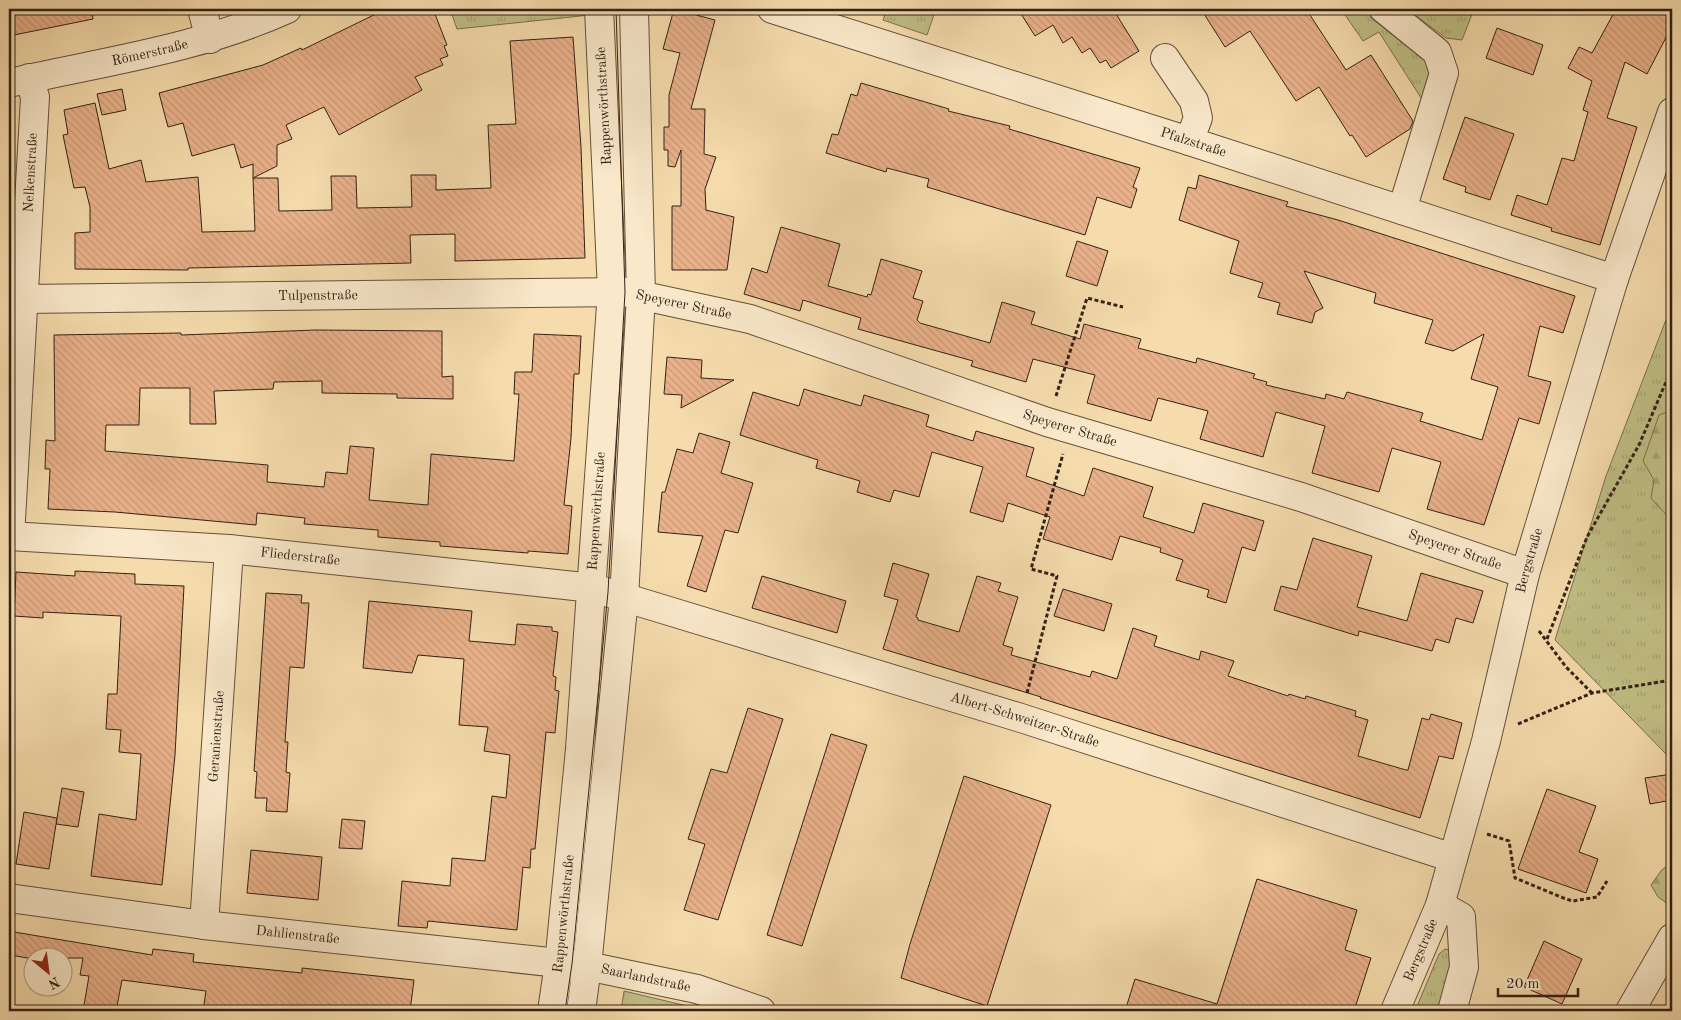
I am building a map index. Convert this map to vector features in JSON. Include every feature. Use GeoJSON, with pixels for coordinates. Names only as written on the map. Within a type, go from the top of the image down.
{"type":"FeatureCollection","features":[{"type":"Feature","properties":{"kind":"street"},"geometry":{"type":"LineString","coordinates":[[202,9],[210,39]]}},
{"type":"Feature","properties":{"kind":"street","name":"Römerstraße"},"geometry":{"type":"LineString","coordinates":[[19,81],[210,39],[287,9]]}},
{"type":"Feature","properties":{"kind":"street","name":"Rappenwörthstraße"},"geometry":{"type":"LineString","coordinates":[[552,1011],[559,964],[593,588],[612,291],[599,9]]}},
{"type":"Feature","properties":{"kind":"street","name":"Rappenwörthstraße"},"geometry":{"type":"LineString","coordinates":[[581,1011],[624,598],[641,295],[634,9]]}},
{"type":"Feature","properties":{"kind":"street","name":"Pfalzstraße"},"geometry":{"type":"LineString","coordinates":[[772,9],[1189,140],[1614,279]]}},
{"type":"Feature","properties":{"kind":"street"},"geometry":{"type":"LineString","coordinates":[[1384,9],[1437,52],[1444,73],[1402,210]]}},
{"type":"Feature","properties":{"kind":"street"},"geometry":{"type":"LineString","coordinates":[[1165,58],[1194,101],[1198,118],[1189,140]]}},
{"type":"Feature","properties":{"kind":"street","name":"Nelkenstraße"},"geometry":{"type":"LineString","coordinates":[[9,537],[35,97],[19,81]]}},
{"type":"Feature","properties":{"kind":"street","name":"Bergstraße"},"geometry":{"type":"LineString","coordinates":[[1395,1011],[1440,905],[1486,741],[1525,574],[1614,279],[1672,112]]}},
{"type":"Feature","properties":{"kind":"street","name":"Speyerer Straße"},"geometry":{"type":"LineString","coordinates":[[612,291],[641,295],[750,319],[1059,426],[1301,497],[1525,574]]}},
{"type":"Feature","properties":{"kind":"street","name":"Tulpenstraße"},"geometry":{"type":"LineString","coordinates":[[24,299],[612,291]]}},
{"type":"Feature","properties":{"kind":"street","name":"Fliederstraße"},"geometry":{"type":"LineString","coordinates":[[9,537],[229,549],[593,588]]}},
{"type":"Feature","properties":{"kind":"street","name":"Geranienstraße"},"geometry":{"type":"LineString","coordinates":[[204,925],[229,549]]}},
{"type":"Feature","properties":{"kind":"street","name":"Albert-Schweitzer-Straße"},"geometry":{"type":"LineString","coordinates":[[593,588],[1021,718],[1453,858]]}},
{"type":"Feature","properties":{"kind":"street","name":"Dahlienstraße"},"geometry":{"type":"LineString","coordinates":[[9,898],[204,925],[587,966]]}},
{"type":"Feature","properties":{"kind":"street"},"geometry":{"type":"LineString","coordinates":[[1440,905],[1461,917],[1464,968],[1452,1011]]}},
{"type":"Feature","properties":{"kind":"street"},"geometry":{"type":"LineString","coordinates":[[1630,1011],[1672,938]]}},
{"type":"Feature","properties":{"kind":"street","name":"Saarlandstraße"},"geometry":{"type":"LineString","coordinates":[[587,966],[697,989],[761,1011]]}},
{"type":"Feature","properties":{"kind":"path"},"geometry":{"type":"LineString","coordinates":[[1021,718],[1057,576],[1031,569],[1059,426],[1087,298],[1122,306]]}},
{"type":"Feature","properties":{"kind":"path"},"geometry":{"type":"LineString","coordinates":[[1547,639],[1587,536],[1639,445],[1672,368]]}},
{"type":"Feature","properties":{"kind":"path"},"geometry":{"type":"LineString","coordinates":[[1517,607],[1547,639],[1566,667],[1592,693]]}},
{"type":"Feature","properties":{"kind":"path"},"geometry":{"type":"LineString","coordinates":[[1486,741],[1520,723],[1592,693],[1672,680]]}},
{"type":"Feature","properties":{"kind":"path"},"geometry":{"type":"LineString","coordinates":[[1495,836],[1509,842],[1514,878],[1566,899],[1573,901],[1597,897],[1607,880]]}},
{"type":"Feature","properties":{"kind":"green space"},"geometry":{"type":"Polygon","coordinates":[[[450,9],[590,9],[590,15],[457,29],[450,9]]]}},
{"type":"Feature","properties":{"kind":"green space"},"geometry":{"type":"Polygon","coordinates":[[[887,9],[936,9],[927,35],[883,20],[887,9]]]}},
{"type":"Feature","properties":{"kind":"green space"},"geometry":{"type":"Polygon","coordinates":[[[1341,9],[1376,9],[1370,17],[1428,63],[1430,86],[1423,101],[1379,32],[1363,41],[1341,9]]]}},
{"type":"Feature","properties":{"kind":"green space"},"geometry":{"type":"Polygon","coordinates":[[[1407,9],[1474,9],[1462,40],[1446,38],[1407,9]]]}},
{"type":"Feature","properties":{"kind":"green space"},"geometry":{"type":"Polygon","coordinates":[[[1672,304],[1672,775],[1666,754],[1555,640],[1606,476],[1672,304]]]}},
{"type":"Feature","properties":{"kind":"green space"},"geometry":{"type":"Polygon","coordinates":[[[1672,410],[1672,521],[1651,498],[1654,480],[1643,461],[1659,415],[1672,410]]]}},
{"type":"Feature","properties":{"kind":"green space"},"geometry":{"type":"Polygon","coordinates":[[[1672,861],[1672,907],[1658,897],[1651,885],[1661,871],[1672,861]]]}},
{"type":"Feature","properties":{"kind":"green space"},"geometry":{"type":"Polygon","coordinates":[[[1445,949],[1451,950],[1454,954],[1441,1011],[1415,1011],[1439,954],[1445,949]]]}},
{"type":"Feature","properties":{"kind":"green space"},"geometry":{"type":"Polygon","coordinates":[[[624,991],[700,1009],[706,1011],[621,1011],[624,991]]]}},
{"type":"Feature","properties":{"kind":"building"},"geometry":{"type":"Polygon","coordinates":[[[9,9],[92,9],[93,19],[9,36],[9,9]]]}},
{"type":"Feature","properties":{"kind":"building"},"geometry":{"type":"Polygon","coordinates":[[[386,9],[433,9],[447,45],[444,46],[448,56],[440,59],[443,65],[415,77],[422,90],[339,135],[324,107],[286,125],[292,139],[277,145],[277,166],[253,178],[253,164],[241,168],[234,144],[192,156],[183,123],[168,127],[159,93],[263,65],[301,48],[302,50],[386,9]]]}},
{"type":"Feature","properties":{"kind":"building"},"geometry":{"type":"Polygon","coordinates":[[[674,9],[715,20],[691,109],[705,109],[704,154],[716,157],[705,189],[706,210],[734,217],[727,270],[672,270],[672,206],[681,206],[681,150],[675,167],[668,166],[668,150],[664,150],[664,127],[669,127],[669,95],[680,53],[663,49],[674,9]]]}},
{"type":"Feature","properties":{"kind":"building"},"geometry":{"type":"Polygon","coordinates":[[[1018,9],[1113,9],[1139,51],[1111,68],[1106,60],[1100,63],[1090,48],[1082,53],[1072,37],[1063,43],[1053,25],[1035,36],[1018,9]]]}},
{"type":"Feature","properties":{"kind":"building"},"geometry":{"type":"Polygon","coordinates":[[[1201,9],[1306,9],[1346,70],[1371,55],[1413,121],[1410,129],[1366,157],[1352,135],[1350,136],[1319,87],[1296,101],[1250,31],[1225,47],[1201,9]]]}},
{"type":"Feature","properties":{"kind":"building"},"geometry":{"type":"Polygon","coordinates":[[[1616,9],[1672,9],[1672,26],[1647,74],[1625,62],[1607,118],[1637,127],[1600,245],[1551,231],[1552,228],[1511,215],[1517,195],[1547,205],[1562,158],[1574,161],[1588,112],[1583,110],[1592,81],[1568,68],[1579,47],[1592,53],[1616,9]]]}},
{"type":"Feature","properties":{"kind":"building"},"geometry":{"type":"Polygon","coordinates":[[[1497,28],[1543,45],[1533,75],[1486,58],[1497,28]]]}},
{"type":"Feature","properties":{"kind":"building"},"geometry":{"type":"Polygon","coordinates":[[[573,37],[581,147],[585,258],[455,261],[455,234],[410,235],[411,263],[188,268],[188,270],[75,269],[75,233],[90,232],[90,207],[85,187],[74,188],[63,135],[68,134],[64,110],[95,103],[109,169],[141,160],[146,182],[198,177],[202,232],[255,231],[253,178],[278,178],[279,211],[332,210],[331,176],[356,176],[357,208],[412,207],[411,175],[436,175],[436,190],[491,188],[488,125],[516,124],[510,41],[573,37]]]}},
{"type":"Feature","properties":{"kind":"building"},"geometry":{"type":"Polygon","coordinates":[[[861,83],[949,109],[948,111],[1010,126],[1009,129],[1140,168],[1133,187],[1137,189],[1131,208],[1097,197],[1085,235],[927,187],[929,179],[887,168],[886,172],[826,153],[832,134],[838,135],[851,94],[857,96],[861,83]]]}},
{"type":"Feature","properties":{"kind":"building"},"geometry":{"type":"Polygon","coordinates":[[[122,89],[126,110],[102,115],[97,94],[122,89]]]}},
{"type":"Feature","properties":{"kind":"building"},"geometry":{"type":"Polygon","coordinates":[[[1465,117],[1514,134],[1490,200],[1465,192],[1466,187],[1443,179],[1465,117]]]}},
{"type":"Feature","properties":{"kind":"building"},"geometry":{"type":"Polygon","coordinates":[[[1199,175],[1288,202],[1286,206],[1338,220],[1575,296],[1563,333],[1540,326],[1528,376],[1551,382],[1539,424],[1519,418],[1484,525],[1427,509],[1441,462],[1392,448],[1379,492],[1312,473],[1325,426],[1276,412],[1263,457],[1200,439],[1208,411],[1158,398],[1151,421],[1087,403],[1095,375],[1033,359],[1026,382],[971,366],[973,361],[858,329],[861,318],[803,300],[800,311],[744,294],[752,268],[767,273],[781,227],[840,244],[828,286],[867,297],[868,294],[871,295],[881,259],[922,271],[913,298],[923,301],[917,320],[920,323],[990,343],[1002,302],[1035,312],[1031,324],[1080,339],[1084,324],[1141,339],[1138,348],[1196,363],[1197,358],[1255,374],[1253,378],[1267,382],[1266,385],[1325,399],[1326,394],[1344,399],[1347,392],[1423,413],[1420,421],[1482,440],[1498,387],[1471,379],[1484,334],[1453,351],[1425,343],[1433,320],[1374,303],[1376,293],[1304,271],[1323,308],[1315,312],[1312,323],[1277,314],[1280,303],[1258,297],[1263,283],[1230,273],[1239,241],[1179,220],[1188,187],[1196,189],[1199,175]]]}},
{"type":"Feature","properties":{"kind":"building"},"geometry":{"type":"Polygon","coordinates":[[[1077,241],[1108,251],[1097,286],[1066,276],[1077,241]]]}},
{"type":"Feature","properties":{"kind":"building"},"geometry":{"type":"Polygon","coordinates":[[[316,330],[442,331],[442,377],[453,376],[453,399],[397,398],[397,394],[322,393],[322,381],[274,382],[273,389],[214,391],[216,424],[190,424],[190,388],[140,388],[139,425],[106,425],[105,451],[268,465],[267,482],[324,487],[326,472],[347,474],[350,446],[374,448],[369,500],[428,505],[431,454],[514,461],[519,394],[514,394],[515,372],[532,372],[534,334],[581,336],[579,374],[574,374],[571,438],[564,505],[572,506],[568,554],[440,546],[440,542],[378,537],[378,530],[304,524],[305,518],[257,513],[256,525],[115,512],[48,509],[50,469],[45,469],[46,440],[55,441],[54,335],[181,333],[181,335],[316,330]]]}},
{"type":"Feature","properties":{"kind":"building"},"geometry":{"type":"Polygon","coordinates":[[[667,357],[702,360],[701,378],[734,380],[681,408],[682,395],[664,394],[667,357]]]}},
{"type":"Feature","properties":{"kind":"building"},"geometry":{"type":"Polygon","coordinates":[[[804,389],[861,406],[864,395],[929,415],[926,426],[973,441],[976,431],[1034,448],[1026,476],[1084,496],[1093,468],[1153,487],[1143,517],[1194,533],[1203,503],[1264,521],[1255,551],[1242,547],[1226,603],[1207,597],[1209,590],[1176,580],[1183,560],[1160,552],[1161,548],[1120,536],[1112,560],[1043,539],[1050,517],[1008,503],[1003,522],[970,512],[983,467],[932,452],[919,497],[894,490],[890,502],[857,492],[860,481],[816,468],[818,460],[740,435],[753,392],[799,406],[804,389]]]}},
{"type":"Feature","properties":{"kind":"building"},"geometry":{"type":"Polygon","coordinates":[[[699,433],[730,442],[721,473],[753,483],[738,533],[725,530],[706,592],[687,586],[703,536],[658,532],[662,492],[665,492],[677,449],[693,453],[699,433]]]}},
{"type":"Feature","properties":{"kind":"building"},"geometry":{"type":"Polygon","coordinates":[[[1313,538],[1372,556],[1357,607],[1407,621],[1421,573],[1483,591],[1473,623],[1456,618],[1449,643],[1436,639],[1432,651],[1359,631],[1358,636],[1274,610],[1281,586],[1297,590],[1313,538]]]}},
{"type":"Feature","properties":{"kind":"building"},"geometry":{"type":"Polygon","coordinates":[[[893,563],[929,574],[916,617],[918,620],[959,632],[977,576],[1001,583],[998,591],[1018,597],[1003,645],[1013,648],[1011,655],[1090,677],[1092,671],[1117,679],[1133,628],[1157,636],[1154,646],[1199,660],[1201,651],[1234,661],[1228,676],[1288,696],[1289,694],[1305,699],[1306,696],[1356,711],[1355,716],[1368,720],[1358,756],[1406,770],[1408,770],[1422,718],[1429,720],[1431,714],[1462,723],[1453,759],[1439,756],[1420,818],[1041,697],[883,649],[898,600],[884,596],[893,563]]]}},
{"type":"Feature","properties":{"kind":"building"},"geometry":{"type":"Polygon","coordinates":[[[75,571],[135,574],[135,584],[184,586],[175,755],[162,885],[91,876],[99,814],[136,820],[141,754],[119,752],[121,730],[106,729],[108,694],[117,694],[121,616],[43,612],[43,618],[14,616],[16,572],[75,576],[75,571]]]}},
{"type":"Feature","properties":{"kind":"building"},"geometry":{"type":"Polygon","coordinates":[[[762,576],[846,601],[837,633],[752,608],[762,576]]]}},
{"type":"Feature","properties":{"kind":"building"},"geometry":{"type":"Polygon","coordinates":[[[1063,589],[1112,604],[1104,631],[1054,616],[1063,589]]]}},
{"type":"Feature","properties":{"kind":"building"},"geometry":{"type":"Polygon","coordinates":[[[266,593],[302,595],[301,603],[309,603],[304,668],[290,667],[285,742],[288,742],[286,772],[290,773],[287,812],[266,811],[267,798],[255,798],[257,772],[254,771],[266,593]]]}},
{"type":"Feature","properties":{"kind":"building"},"geometry":{"type":"Polygon","coordinates":[[[369,601],[472,611],[469,641],[515,645],[517,624],[552,627],[552,631],[558,632],[553,676],[556,677],[555,690],[559,691],[555,733],[546,732],[535,849],[531,849],[530,868],[523,867],[517,930],[428,921],[427,928],[398,926],[402,881],[450,886],[452,858],[485,861],[492,796],[506,798],[510,755],[484,751],[488,727],[459,725],[464,659],[418,655],[412,673],[363,668],[369,601]]]}},
{"type":"Feature","properties":{"kind":"building"},"geometry":{"type":"Polygon","coordinates":[[[748,708],[783,719],[718,920],[684,910],[705,844],[688,839],[711,769],[727,773],[748,708]]]}},
{"type":"Feature","properties":{"kind":"building"},"geometry":{"type":"Polygon","coordinates":[[[831,734],[867,745],[802,946],[767,935],[831,734]]]}},
{"type":"Feature","properties":{"kind":"building"},"geometry":{"type":"Polygon","coordinates":[[[1672,774],[1672,800],[1650,804],[1645,778],[1672,774]]]}},
{"type":"Feature","properties":{"kind":"building"},"geometry":{"type":"Polygon","coordinates":[[[964,776],[1051,805],[987,1006],[901,978],[910,944],[964,776]]]}},
{"type":"Feature","properties":{"kind":"building"},"geometry":{"type":"Polygon","coordinates":[[[62,788],[84,792],[78,827],[56,824],[62,788]]]}},
{"type":"Feature","properties":{"kind":"building"},"geometry":{"type":"Polygon","coordinates":[[[1547,789],[1596,806],[1579,852],[1598,859],[1586,893],[1518,869],[1547,789]]]}},
{"type":"Feature","properties":{"kind":"building"},"geometry":{"type":"Polygon","coordinates":[[[24,812],[57,818],[49,869],[16,864],[24,812]]]}},
{"type":"Feature","properties":{"kind":"building"},"geometry":{"type":"Polygon","coordinates":[[[342,819],[365,821],[362,849],[339,848],[342,819]]]}},
{"type":"Feature","properties":{"kind":"building"},"geometry":{"type":"Polygon","coordinates":[[[251,850],[322,857],[318,900],[247,893],[251,850]]]}},
{"type":"Feature","properties":{"kind":"building"},"geometry":{"type":"Polygon","coordinates":[[[1257,879],[1357,910],[1345,950],[1371,958],[1354,1011],[1344,1011],[1328,1006],[1326,1011],[1125,1011],[1135,979],[1217,1004],[1257,879]]]}},
{"type":"Feature","properties":{"kind":"building"},"geometry":{"type":"Polygon","coordinates":[[[14,932],[152,955],[153,949],[194,954],[193,962],[302,973],[302,968],[414,980],[410,1011],[305,1011],[305,1009],[264,1006],[264,1011],[203,1011],[206,991],[122,980],[116,1011],[83,1011],[89,976],[80,975],[83,958],[72,958],[72,948],[22,948],[22,957],[11,955],[14,932]]]}},
{"type":"Feature","properties":{"kind":"building"},"geometry":{"type":"Polygon","coordinates":[[[1544,941],[1582,959],[1562,1004],[1524,987],[1544,941]]]}},
{"type":"Feature","properties":{"kind":"tram line"},"geometry":{"type":"LineString","coordinates":[[565,1011],[572,964],[608,592],[625,292],[616,9]]}}]}
